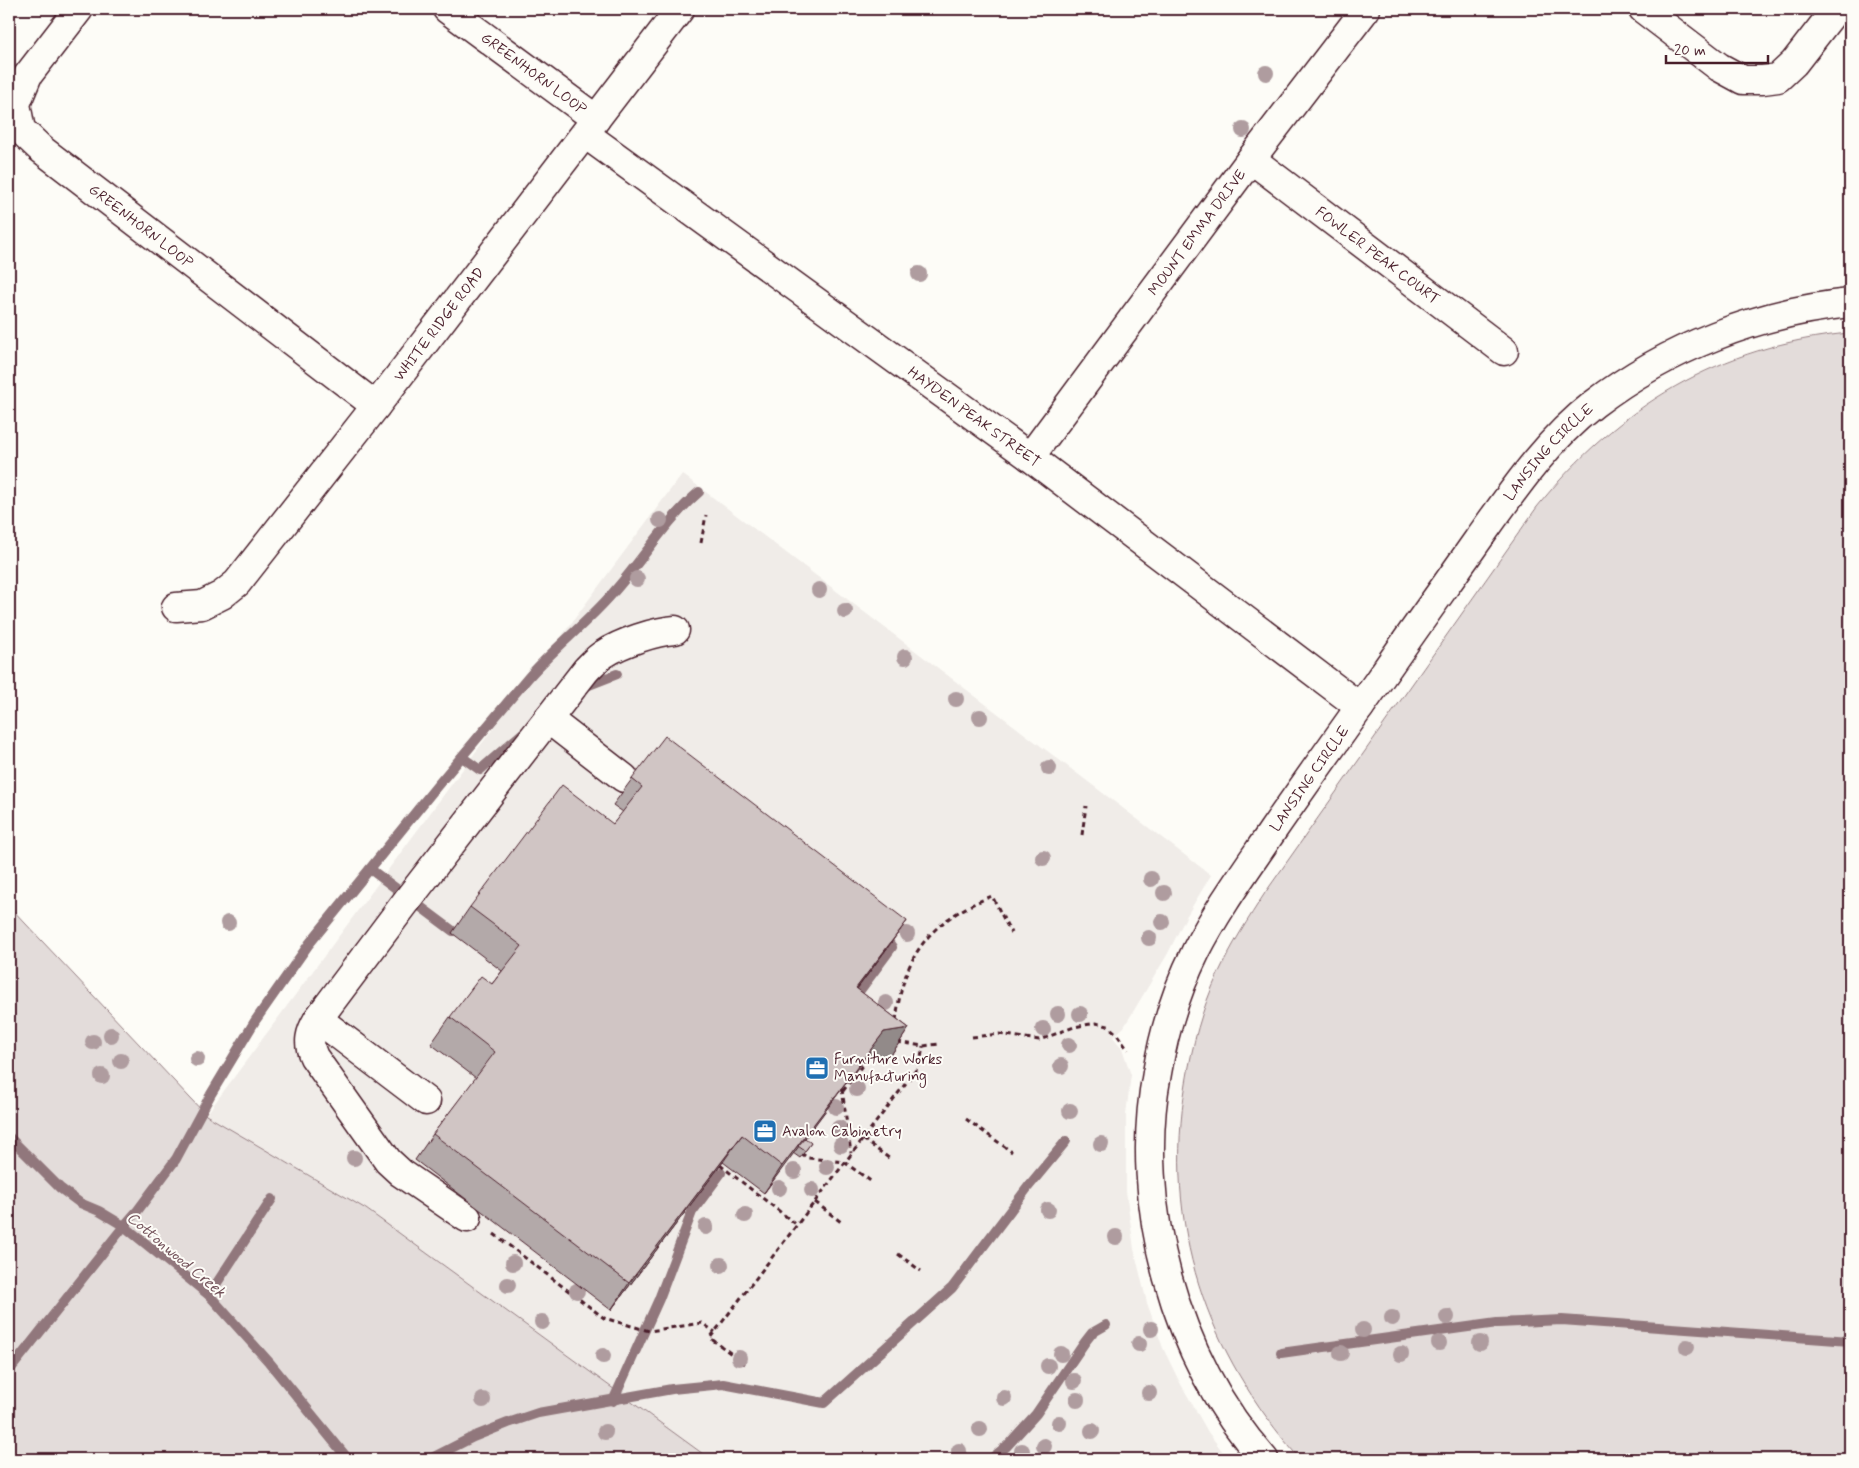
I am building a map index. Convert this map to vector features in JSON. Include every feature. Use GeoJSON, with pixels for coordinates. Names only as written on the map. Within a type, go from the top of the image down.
{"type":"FeatureCollection","features":[{"type":"Feature","properties":{"kind":"street","name":"GREENHORN LOOP"},"geometry":{"type":"LineString","coordinates":[[79,9],[28,75],[16,104],[21,130],[41,149],[376,406]]}},
{"type":"Feature","properties":{"kind":"street","name":"GREENHORN LOOP"},"geometry":{"type":"LineString","coordinates":[[447,9],[590,126]]}},
{"type":"Feature","properties":{"kind":"street","name":"WHITE RIDGE ROAD"},"geometry":{"type":"LineString","coordinates":[[176,606],[202,605],[222,595],[237,583],[376,406],[680,9]]}},
{"type":"Feature","properties":{"kind":"street","name":"MOUNT EMMA DRIVE"},"geometry":{"type":"LineString","coordinates":[[1030,457],[1251,159],[1366,9]]}},
{"type":"Feature","properties":{"kind":"street"},"geometry":{"type":"LineString","coordinates":[[1643,9],[1719,67],[1743,80],[1762,80],[1778,78],[1794,63],[1836,9]]}},
{"type":"Feature","properties":{"kind":"street","name":"HAYDEN PEAK STREET"},"geometry":{"type":"LineString","coordinates":[[590,126],[1360,707]]}},
{"type":"Feature","properties":{"kind":"street","name":"FOWLER PEAK COURT"},"geometry":{"type":"LineString","coordinates":[[1251,159],[1504,351]]}},
{"type":"Feature","properties":{"kind":"street","name":"LANSING CIRCLE"},"geometry":{"type":"LineString","coordinates":[[1264,1459],[1233,1422],[1206,1376],[1181,1316],[1170,1280],[1157,1228],[1151,1192],[1150,1142],[1154,1087],[1162,1047],[1187,972],[1210,924],[1244,871],[1520,481],[1555,440],[1581,415],[1610,393],[1659,362],[1722,334],[1798,312],[1850,303]]}},
{"type":"Feature","properties":{"kind":"street"},"geometry":{"type":"LineString","coordinates":[[479,1225],[401,1173],[388,1161],[321,1068],[311,1050],[309,1041],[311,1034],[318,1019],[415,890],[586,670],[604,654],[658,632],[676,630]]}},
{"type":"Feature","properties":{"kind":"street"},"geometry":{"type":"LineString","coordinates":[[548,719],[624,778]]}},
{"type":"Feature","properties":{"kind":"street"},"geometry":{"type":"LineString","coordinates":[[318,1019],[426,1101]]}},
{"type":"Feature","properties":{"kind":"path"},"geometry":{"type":"LineString","coordinates":[[701,543],[706,515]]}},
{"type":"Feature","properties":{"kind":"path"},"geometry":{"type":"LineString","coordinates":[[1082,835],[1086,806]]}},
{"type":"Feature","properties":{"kind":"path"},"geometry":{"type":"LineString","coordinates":[[896,1024],[902,983],[908,968],[928,938],[948,919],[973,904],[992,896],[1011,933]]}},
{"type":"Feature","properties":{"kind":"path"},"geometry":{"type":"LineString","coordinates":[[972,1037],[999,1034],[1039,1040],[1074,1027],[1096,1024],[1108,1026],[1116,1033],[1126,1045],[1129,1053]]}},
{"type":"Feature","properties":{"kind":"path"},"geometry":{"type":"LineString","coordinates":[[895,1036],[894,1042],[923,1046],[939,1044]]}},
{"type":"Feature","properties":{"kind":"path"},"geometry":{"type":"LineString","coordinates":[[745,1364],[710,1338],[916,1070],[922,1058],[923,1046]]}},
{"type":"Feature","properties":{"kind":"path"},"geometry":{"type":"LineString","coordinates":[[851,1154],[842,1090],[875,1048]]}},
{"type":"Feature","properties":{"kind":"path"},"geometry":{"type":"LineString","coordinates":[[966,1119],[1012,1152]]}},
{"type":"Feature","properties":{"kind":"path"},"geometry":{"type":"LineString","coordinates":[[863,1139],[890,1159]]}},
{"type":"Feature","properties":{"kind":"path"},"geometry":{"type":"LineString","coordinates":[[796,1149],[808,1158],[844,1162],[872,1182]]}},
{"type":"Feature","properties":{"kind":"path"},"geometry":{"type":"LineString","coordinates":[[720,1166],[797,1225]]}},
{"type":"Feature","properties":{"kind":"path"},"geometry":{"type":"LineString","coordinates":[[815,1202],[841,1222]]}},
{"type":"Feature","properties":{"kind":"path"},"geometry":{"type":"LineString","coordinates":[[479,1225],[604,1318],[650,1332],[702,1324],[715,1332]]}},
{"type":"Feature","properties":{"kind":"path"},"geometry":{"type":"LineString","coordinates":[[898,1254],[921,1271]]}},
{"type":"Feature","properties":{"kind":"shaded area"},"geometry":{"type":"Polygon","coordinates":[[[1850,333],[1850,1459],[1300,1459],[1267,1418],[1239,1375],[1216,1330],[1199,1284],[1187,1236],[1180,1187],[1180,1136],[1186,1083],[1202,1014],[1223,964],[1265,893],[1537,507],[1568,471],[1602,439],[1637,411],[1675,387],[1715,367],[1758,351],[1803,340],[1850,333]]]}},
{"type":"Feature","properties":{"kind":"shaded area"},"geometry":{"type":"Polygon","coordinates":[[[682,474],[1211,875],[1186,917],[1167,955],[1124,1027],[1113,1037],[1122,1048],[1131,1075],[1126,1114],[1126,1191],[1134,1249],[1147,1303],[1163,1348],[1178,1379],[1208,1432],[1228,1459],[710,1459],[366,1209],[206,1115],[682,474]]]}},
{"type":"Feature","properties":{"kind":"shaded area"},"geometry":{"type":"Polygon","coordinates":[[[9,906],[206,1115],[366,1209],[710,1459],[9,1459],[9,906]]]}},
{"type":"Feature","properties":{"kind":"building"},"geometry":{"type":"Polygon","coordinates":[[[665,736],[907,921],[856,988],[909,1028],[884,1032],[782,1166],[742,1135],[629,1283],[433,1134],[495,1052],[450,1017],[481,976],[492,984],[522,946],[470,907],[562,785],[613,824],[642,787],[632,779],[665,736]]]}},
{"type":"Feature","properties":{"kind":"building"},"geometry":{"type":"Polygon","coordinates":[[[805,1138],[811,1143],[805,1151],[798,1146],[805,1138]]]}},
{"type":"Feature","properties":{"kind":"waterway"},"geometry":{"type":"LineString","coordinates":[[9,1371],[138,1210],[176,1159],[211,1094],[255,1021],[309,944],[437,786],[528,678],[548,656],[602,605],[664,528],[699,492]]}},
{"type":"Feature","properties":{"kind":"waterway"},"geometry":{"type":"LineString","coordinates":[[581,688],[617,674]]}},
{"type":"Feature","properties":{"kind":"waterway"},"geometry":{"type":"LineString","coordinates":[[462,757],[480,770],[524,732]]}},
{"type":"Feature","properties":{"kind":"waterway"},"geometry":{"type":"LineString","coordinates":[[370,869],[453,931]]}},
{"type":"Feature","properties":{"kind":"waterway"},"geometry":{"type":"LineString","coordinates":[[852,1001],[892,947],[883,934]]}},
{"type":"Feature","properties":{"kind":"waterway","name":"Cottonwood Creek"},"geometry":{"type":"LineString","coordinates":[[9,1137],[60,1188],[80,1203],[99,1211],[124,1226],[209,1295],[269,1362],[348,1459]]}},
{"type":"Feature","properties":{"kind":"waterway"},"geometry":{"type":"LineString","coordinates":[[430,1459],[473,1437],[538,1413],[672,1389],[723,1384],[824,1403],[952,1288],[1028,1187],[1066,1141]]}},
{"type":"Feature","properties":{"kind":"waterway"},"geometry":{"type":"LineString","coordinates":[[613,1401],[659,1299],[692,1212],[721,1173]]}},
{"type":"Feature","properties":{"kind":"waterway"},"geometry":{"type":"LineString","coordinates":[[209,1295],[272,1199]]}},
{"type":"Feature","properties":{"kind":"waterway"},"geometry":{"type":"LineString","coordinates":[[1281,1353],[1497,1323],[1562,1320],[1850,1341]]}},
{"type":"Feature","properties":{"kind":"waterway"},"geometry":{"type":"LineString","coordinates":[[991,1459],[1007,1446],[1036,1414],[1092,1333],[1106,1325]]}},
{"type":"Feature","properties":{"kind":"place","name":"Furniture Works Manufacturing"},"geometry":{"type":"Point","coordinates":[817,1068]}},
{"type":"Feature","properties":{"kind":"place","name":"Avalon Cabinetry"},"geometry":{"type":"Point","coordinates":[765,1131]}}]}
